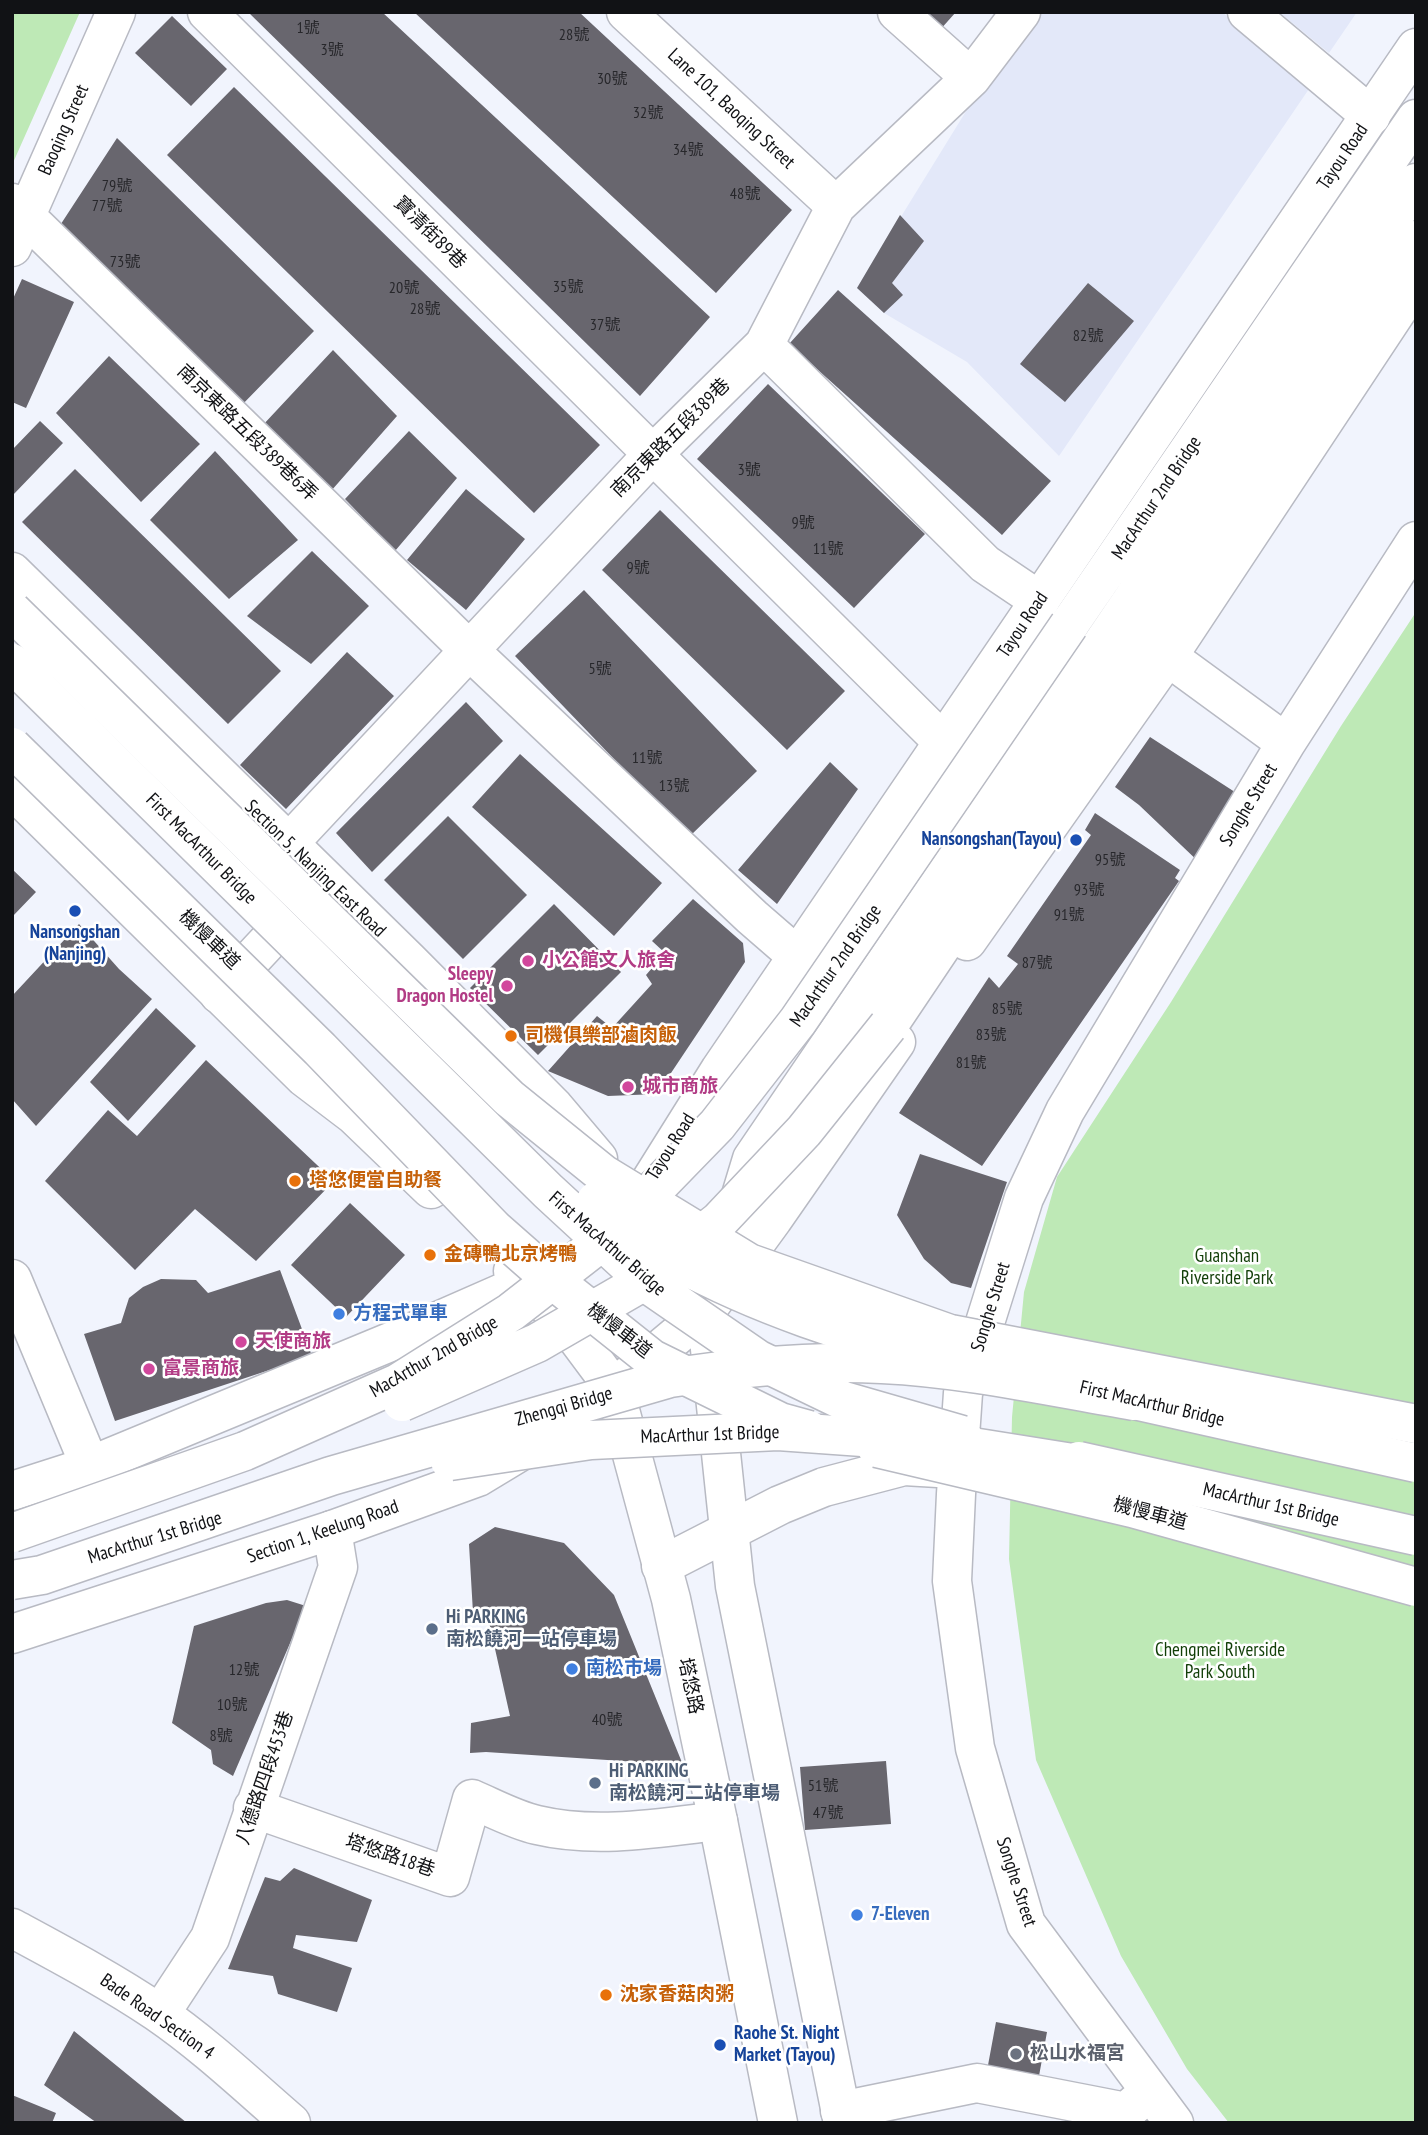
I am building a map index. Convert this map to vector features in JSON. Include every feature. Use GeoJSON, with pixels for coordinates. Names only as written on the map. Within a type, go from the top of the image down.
{"type":"FeatureCollection","features":[{"type":"Feature","properties":{"kind":"main road","name":"Baoqing Street"},"geometry":{"type":"LineString","coordinates":[[17,222],[116,12]]}},
{"type":"Feature","properties":{"kind":"main road","name":"寶清街89巷"},"geometry":{"type":"LineString","coordinates":[[206,12],[943,742]]}},
{"type":"Feature","properties":{"kind":"main road","name":"Lane 101, Baoqing Street"},"geometry":{"type":"LineString","coordinates":[[626,12],[836,206]]}},
{"type":"Feature","properties":{"kind":"main road"},"geometry":{"type":"LineString","coordinates":[[897,12],[971,78]]}},
{"type":"Feature","properties":{"kind":"main road","name":"南京東路五段389巷"},"geometry":{"type":"LineString","coordinates":[[289,844],[653,454],[764,345],[836,206],[971,78],[1021,12]]}},
{"type":"Feature","properties":{"kind":"main road"},"geometry":{"type":"LineString","coordinates":[[1248,12],[1371,116]]}},
{"type":"Feature","properties":{"kind":"main road","name":"Tayou Road"},"geometry":{"type":"LineString","coordinates":[[636,1204],[720,1070],[1416,48]]}},
{"type":"Feature","properties":{"kind":"main road","name":"MacArthur 2nd Bridge"},"geometry":{"type":"LineString","coordinates":[[12,1534],[245,1451],[398,1382],[511,1312],[610,1235],[717,1125],[799,1021],[1416,119]]}},
{"type":"Feature","properties":{"kind":"main road"},"geometry":{"type":"LineString","coordinates":[[1150,2091],[1126,2112],[977,2082],[841,2117],[735,1586],[706,1311],[752,1160],[1416,183]]}},
{"type":"Feature","properties":{"kind":"main road","name":"南京東路五段389巷6弄"},"geometry":{"type":"LineString","coordinates":[[17,222],[752,917],[797,956]]}},
{"type":"Feature","properties":{"kind":"main road","name":"MacArthur 2nd Bridge"},"geometry":{"type":"LineString","coordinates":[[12,1534],[425,1393],[537,1343],[628,1290],[719,1221],[804,1131],[888,1026],[1416,240]]}},
{"type":"Feature","properties":{"kind":"main road"},"geometry":{"type":"LineString","coordinates":[[12,1568],[450,1424],[614,1388],[706,1311],[1167,656],[1416,282]]}},
{"type":"Feature","properties":{"kind":"main road"},"geometry":{"type":"LineString","coordinates":[[764,345],[985,564],[1040,601]]}},
{"type":"Feature","properties":{"kind":"main road","name":"Songhe Street"},"geometry":{"type":"LineString","coordinates":[[1174,2123],[1026,1924],[975,1748],[952,1581],[957,1469],[964,1393],[1024,1198],[1065,1111],[1286,743],[1416,541]]}},
{"type":"Feature","properties":{"kind":"main road","name":"Section 5, Nanjing East Road"},"geometry":{"type":"LineString","coordinates":[[12,572],[554,1107],[636,1204],[706,1311]]}},
{"type":"Feature","properties":{"kind":"main road"},"geometry":{"type":"LineString","coordinates":[[12,611],[509,1098],[603,1174],[749,1263],[950,1334],[1416,1424]]}},
{"type":"Feature","properties":{"kind":"main road","name":"First MacArthur Bridge"},"geometry":{"type":"LineString","coordinates":[[12,648],[450,1076],[568,1181],[675,1261],[776,1307],[899,1348],[1416,1463]]}},
{"type":"Feature","properties":{"kind":"main road"},"geometry":{"type":"LineString","coordinates":[[1167,656],[1286,743]]}},
{"type":"Feature","properties":{"kind":"main road","name":"First MacArthur Bridge"},"geometry":{"type":"LineString","coordinates":[[12,663],[548,1191],[651,1286],[757,1359],[844,1401],[950,1432],[1416,1537]]}},
{"type":"Feature","properties":{"kind":"main road","name":"機慢車道"},"geometry":{"type":"LineString","coordinates":[[12,747],[320,1049],[494,1229],[544,1273],[652,1359],[780,1422],[895,1453],[1132,1508],[1416,1587]]}},
{"type":"Feature","properties":{"kind":"main road"},"geometry":{"type":"LineString","coordinates":[[12,789],[304,1077],[354,1115],[526,1283]]}},
{"type":"Feature","properties":{"kind":"main road"},"geometry":{"type":"LineString","coordinates":[[219,994],[325,880]]}},
{"type":"Feature","properties":{"kind":"main road"},"geometry":{"type":"LineString","coordinates":[[12,1491],[90,1466],[526,1283],[636,1204]]}},
{"type":"Feature","properties":{"kind":"main road"},"geometry":{"type":"LineString","coordinates":[[12,1279],[90,1466]]}},
{"type":"Feature","properties":{"kind":"main road","name":"塔悠路"},"geometry":{"type":"LineString","coordinates":[[526,1283],[570,1329],[614,1388],[671,1599],[778,2123]]}},
{"type":"Feature","properties":{"kind":"main road","name":"Zhengqi Bridge"},"geometry":{"type":"LineString","coordinates":[[12,1579],[42,1575],[331,1476],[670,1378],[740,1368],[881,1364],[939,1368],[1134,1401],[1416,1463]]}},
{"type":"Feature","properties":{"kind":"main road","name":"Section 1, Keelung Road"},"geometry":{"type":"LineString","coordinates":[[12,1634],[332,1530],[478,1477],[614,1388]]}},
{"type":"Feature","properties":{"kind":"main road","name":"MacArthur 1st Bridge"},"geometry":{"type":"LineString","coordinates":[[12,1579],[27,1578],[280,1500],[433,1464],[590,1440],[778,1431],[947,1443],[1110,1469],[1416,1537]]}},
{"type":"Feature","properties":{"kind":"main road"},"geometry":{"type":"LineString","coordinates":[[662,1566],[780,1505],[824,1487],[904,1466],[957,1469]]}},
{"type":"Feature","properties":{"kind":"main road","name":"八德路四段453巷"},"geometry":{"type":"LineString","coordinates":[[160,2014],[209,1938],[236,1866],[253,1808],[338,1566],[332,1530]]}},
{"type":"Feature","properties":{"kind":"main road","name":"塔悠路18巷"},"geometry":{"type":"LineString","coordinates":[[253,1808],[450,1877],[472,1799],[536,1825],[590,1832],[718,1821]]}},
{"type":"Feature","properties":{"kind":"main road","name":"Bade Road Section 4"},"geometry":{"type":"LineString","coordinates":[[12,1928],[107,1979],[160,2014],[213,2055],[290,2123]]}},
{"type":"Feature","properties":{"kind":"shaded area"},"geometry":{"type":"Polygon","coordinates":[[[1037,12],[1222,12],[1311,86],[1059,456],[967,362],[884,313],[857,288],[997,61],[1037,12]]]}},
{"type":"Feature","properties":{"kind":"shaded area"},"geometry":{"type":"Polygon","coordinates":[[[1279,12],[1357,12],[1329,53],[1279,12]]]}},
{"type":"Feature","properties":{"kind":"green space"},"geometry":{"type":"Polygon","coordinates":[[[12,12],[80,12],[12,165],[12,12]]]}},
{"type":"Feature","properties":{"kind":"green space"},"geometry":{"type":"Polygon","coordinates":[[[1416,612],[1416,2123],[1229,2123],[1187,2069],[1121,1956],[1036,1760],[1009,1559],[1012,1417],[1024,1292],[1057,1177],[1171,1002],[1341,726],[1416,612]]]}},
{"type":"Feature","properties":{"kind":"building"},"geometry":{"type":"Polygon","coordinates":[[[248,12],[382,12],[710,317],[640,396],[248,12]]]}},
{"type":"Feature","properties":{"kind":"building"},"geometry":{"type":"Polygon","coordinates":[[[414,12],[579,12],[792,210],[716,293],[414,12]]]}},
{"type":"Feature","properties":{"kind":"building"},"geometry":{"type":"Polygon","coordinates":[[[918,12],[956,12],[939,31],[918,12]]]}},
{"type":"Feature","properties":{"kind":"building"},"geometry":{"type":"Polygon","coordinates":[[[172,16],[227,69],[191,106],[135,53],[172,16]]]}},
{"type":"Feature","properties":{"kind":"building"},"geometry":{"type":"Polygon","coordinates":[[[234,87],[600,445],[534,513],[167,155],[234,87]]]}},
{"type":"Feature","properties":{"kind":"building"},"geometry":{"type":"Polygon","coordinates":[[[117,138],[314,331],[238,409],[57,230],[117,138]]]}},
{"type":"Feature","properties":{"kind":"building"},"geometry":{"type":"Polygon","coordinates":[[[900,215],[924,241],[892,283],[903,295],[884,313],[857,288],[900,215]]]}},
{"type":"Feature","properties":{"kind":"building"},"geometry":{"type":"Polygon","coordinates":[[[22,279],[74,302],[26,408],[12,402],[12,301],[22,279]]]}},
{"type":"Feature","properties":{"kind":"building"},"geometry":{"type":"Polygon","coordinates":[[[1088,283],[1134,321],[1065,402],[1020,364],[1088,283]]]}},
{"type":"Feature","properties":{"kind":"building"},"geometry":{"type":"Polygon","coordinates":[[[838,290],[1051,481],[1002,535],[789,344],[838,290]]]}},
{"type":"Feature","properties":{"kind":"building"},"geometry":{"type":"Polygon","coordinates":[[[333,350],[397,416],[331,491],[262,426],[333,350]]]}},
{"type":"Feature","properties":{"kind":"building"},"geometry":{"type":"Polygon","coordinates":[[[109,356],[200,444],[141,502],[56,413],[109,356]]]}},
{"type":"Feature","properties":{"kind":"building"},"geometry":{"type":"Polygon","coordinates":[[[768,384],[925,534],[854,608],[697,459],[768,384]]]}},
{"type":"Feature","properties":{"kind":"building"},"geometry":{"type":"Polygon","coordinates":[[[40,421],[63,443],[12,496],[12,450],[40,421]]]}},
{"type":"Feature","properties":{"kind":"building"},"geometry":{"type":"Polygon","coordinates":[[[409,431],[457,478],[395,551],[345,499],[409,431]]]}},
{"type":"Feature","properties":{"kind":"building"},"geometry":{"type":"Polygon","coordinates":[[[215,451],[298,540],[229,599],[150,520],[215,451]]]}},
{"type":"Feature","properties":{"kind":"building"},"geometry":{"type":"Polygon","coordinates":[[[75,469],[281,671],[228,724],[22,522],[75,469]]]}},
{"type":"Feature","properties":{"kind":"building"},"geometry":{"type":"Polygon","coordinates":[[[466,489],[525,539],[466,610],[407,560],[466,489]]]}},
{"type":"Feature","properties":{"kind":"building"},"geometry":{"type":"Polygon","coordinates":[[[660,510],[845,691],[787,750],[602,570],[660,510]]]}},
{"type":"Feature","properties":{"kind":"building"},"geometry":{"type":"Polygon","coordinates":[[[312,551],[369,606],[311,664],[247,616],[312,551]]]}},
{"type":"Feature","properties":{"kind":"building"},"geometry":{"type":"Polygon","coordinates":[[[584,590],[757,771],[689,837],[515,656],[584,590]]]}},
{"type":"Feature","properties":{"kind":"building"},"geometry":{"type":"Polygon","coordinates":[[[347,652],[394,696],[286,809],[240,765],[347,652]]]}},
{"type":"Feature","properties":{"kind":"building"},"geometry":{"type":"Polygon","coordinates":[[[466,702],[503,741],[372,872],[336,833],[466,702]]]}},
{"type":"Feature","properties":{"kind":"building"},"geometry":{"type":"Polygon","coordinates":[[[1150,737],[1241,796],[1202,865],[1139,805],[1115,787],[1150,737]]]}},
{"type":"Feature","properties":{"kind":"building"},"geometry":{"type":"Polygon","coordinates":[[[520,754],[662,883],[614,936],[472,807],[520,754]]]}},
{"type":"Feature","properties":{"kind":"building"},"geometry":{"type":"Polygon","coordinates":[[[830,762],[858,789],[777,904],[738,870],[830,762]]]}},
{"type":"Feature","properties":{"kind":"building"},"geometry":{"type":"Polygon","coordinates":[[[1095,813],[1180,870],[1175,878],[1179,881],[982,1166],[899,1113],[989,977],[999,988],[1018,964],[1007,956],[1091,835],[1085,830],[1095,813]]]}},
{"type":"Feature","properties":{"kind":"building"},"geometry":{"type":"Polygon","coordinates":[[[448,816],[527,895],[463,959],[384,880],[448,816]]]}},
{"type":"Feature","properties":{"kind":"building"},"geometry":{"type":"Polygon","coordinates":[[[12,869],[36,892],[12,917],[12,869]]]}},
{"type":"Feature","properties":{"kind":"building"},"geometry":{"type":"Polygon","coordinates":[[[693,899],[743,943],[745,962],[657,1094],[608,1096],[548,1071],[597,1016],[612,1028],[652,984],[646,975],[665,953],[652,941],[693,899]]]}},
{"type":"Feature","properties":{"kind":"building"},"geometry":{"type":"Polygon","coordinates":[[[554,904],[621,972],[538,1055],[470,988],[554,904]]]}},
{"type":"Feature","properties":{"kind":"building"},"geometry":{"type":"Polygon","coordinates":[[[79,924],[119,969],[152,999],[36,1126],[12,1099],[12,996],[79,924]]]}},
{"type":"Feature","properties":{"kind":"building"},"geometry":{"type":"Polygon","coordinates":[[[156,1008],[196,1046],[128,1121],[90,1082],[156,1008]]]}},
{"type":"Feature","properties":{"kind":"building"},"geometry":{"type":"Polygon","coordinates":[[[206,1060],[334,1181],[256,1261],[195,1209],[135,1270],[45,1181],[108,1110],[137,1136],[206,1060]]]}},
{"type":"Feature","properties":{"kind":"building"},"geometry":{"type":"Polygon","coordinates":[[[920,1154],[1007,1182],[971,1288],[951,1283],[924,1259],[897,1215],[920,1154]]]}},
{"type":"Feature","properties":{"kind":"building"},"geometry":{"type":"Polygon","coordinates":[[[350,1203],[405,1255],[346,1317],[291,1265],[350,1203]]]}},
{"type":"Feature","properties":{"kind":"building"},"geometry":{"type":"Polygon","coordinates":[[[280,1270],[312,1356],[115,1421],[84,1334],[121,1323],[129,1298],[143,1287],[161,1279],[196,1280],[208,1293],[280,1270]]]}},
{"type":"Feature","properties":{"kind":"building","name":"南松市場"},"geometry":{"type":"Polygon","coordinates":[[[495,1527],[564,1543],[614,1595],[683,1765],[470,1753],[471,1723],[510,1716],[489,1622],[473,1613],[469,1544],[495,1527]]]}},
{"type":"Feature","properties":{"kind":"building"},"geometry":{"type":"Polygon","coordinates":[[[287,1600],[306,1606],[233,1776],[213,1764],[211,1750],[172,1723],[194,1626],[266,1603],[287,1600]]]}},
{"type":"Feature","properties":{"kind":"building"},"geometry":{"type":"Polygon","coordinates":[[[886,1761],[891,1824],[805,1830],[800,1767],[886,1761]]]}},
{"type":"Feature","properties":{"kind":"building"},"geometry":{"type":"Polygon","coordinates":[[[294,1868],[372,1900],[357,1942],[296,1935],[293,1948],[352,1968],[337,2012],[278,1994],[273,1976],[228,1969],[265,1877],[280,1881],[294,1868]]]}},
{"type":"Feature","properties":{"kind":"building","name":"松山水福宮"},"geometry":{"type":"Polygon","coordinates":[[[996,2022],[1047,2032],[1037,2087],[986,2076],[996,2022]]]}},
{"type":"Feature","properties":{"kind":"building"},"geometry":{"type":"Polygon","coordinates":[[[74,2031],[187,2123],[97,2123],[44,2085],[74,2031]]]}},
{"type":"Feature","properties":{"kind":"building"},"geometry":{"type":"Polygon","coordinates":[[[12,2095],[56,2113],[52,2123],[12,2123],[12,2095]]]}},
{"type":"Feature","properties":{"kind":"place","name":"Nansongshan(Tayou)"},"geometry":{"type":"Point","coordinates":[1076,840]}},
{"type":"Feature","properties":{"kind":"place","name":"Nansongshan (Nanjing)"},"geometry":{"type":"Point","coordinates":[75,911]}},
{"type":"Feature","properties":{"kind":"place","name":"小公館文人旅舍"},"geometry":{"type":"Point","coordinates":[528,961]}},
{"type":"Feature","properties":{"kind":"place","name":"Sleepy Dragon Hostel"},"geometry":{"type":"Point","coordinates":[507,986]}},
{"type":"Feature","properties":{"kind":"place","name":"司機俱樂部滷肉飯"},"geometry":{"type":"Point","coordinates":[511,1036]}},
{"type":"Feature","properties":{"kind":"place","name":"城市商旅"},"geometry":{"type":"Point","coordinates":[628,1087]}},
{"type":"Feature","properties":{"kind":"place","name":"塔悠便當自助餐"},"geometry":{"type":"Point","coordinates":[295,1181]}},
{"type":"Feature","properties":{"kind":"place","name":"金磚鴨北京烤鴨"},"geometry":{"type":"Point","coordinates":[430,1255]}},
{"type":"Feature","properties":{"kind":"place","name":"方程式單車"},"geometry":{"type":"Point","coordinates":[339,1314]}},
{"type":"Feature","properties":{"kind":"place","name":"天使商旅"},"geometry":{"type":"Point","coordinates":[241,1342]}},
{"type":"Feature","properties":{"kind":"place","name":"富景商旅"},"geometry":{"type":"Point","coordinates":[149,1369]}},
{"type":"Feature","properties":{"kind":"place","name":"Hi PARKING 南松饒河一站停車場"},"geometry":{"type":"Point","coordinates":[432,1629]}},
{"type":"Feature","properties":{"kind":"place","name":"南松市場"},"geometry":{"type":"Point","coordinates":[572,1669]}},
{"type":"Feature","properties":{"kind":"place","name":"Hi PARKING 南松饒河二站停車場"},"geometry":{"type":"Point","coordinates":[595,1783]}},
{"type":"Feature","properties":{"kind":"place","name":"7-Eleven"},"geometry":{"type":"Point","coordinates":[857,1915]}},
{"type":"Feature","properties":{"kind":"place","name":"沈家香菇肉粥"},"geometry":{"type":"Point","coordinates":[606,1995]}},
{"type":"Feature","properties":{"kind":"place","name":"Raohe St. Night Market (Tayou)"},"geometry":{"type":"Point","coordinates":[720,2045]}},
{"type":"Feature","properties":{"kind":"place","name":"松山水福宮"},"geometry":{"type":"Point","coordinates":[1016,2054]}},
{"type":"Feature","properties":{"kind":"park label","name":"Guanshan Riverside Park"},"geometry":{"type":"Point","coordinates":[1227,1268]}},
{"type":"Feature","properties":{"kind":"park label","name":"Chengmei Riverside Park South"},"geometry":{"type":"Point","coordinates":[1220,1662]}}]}
